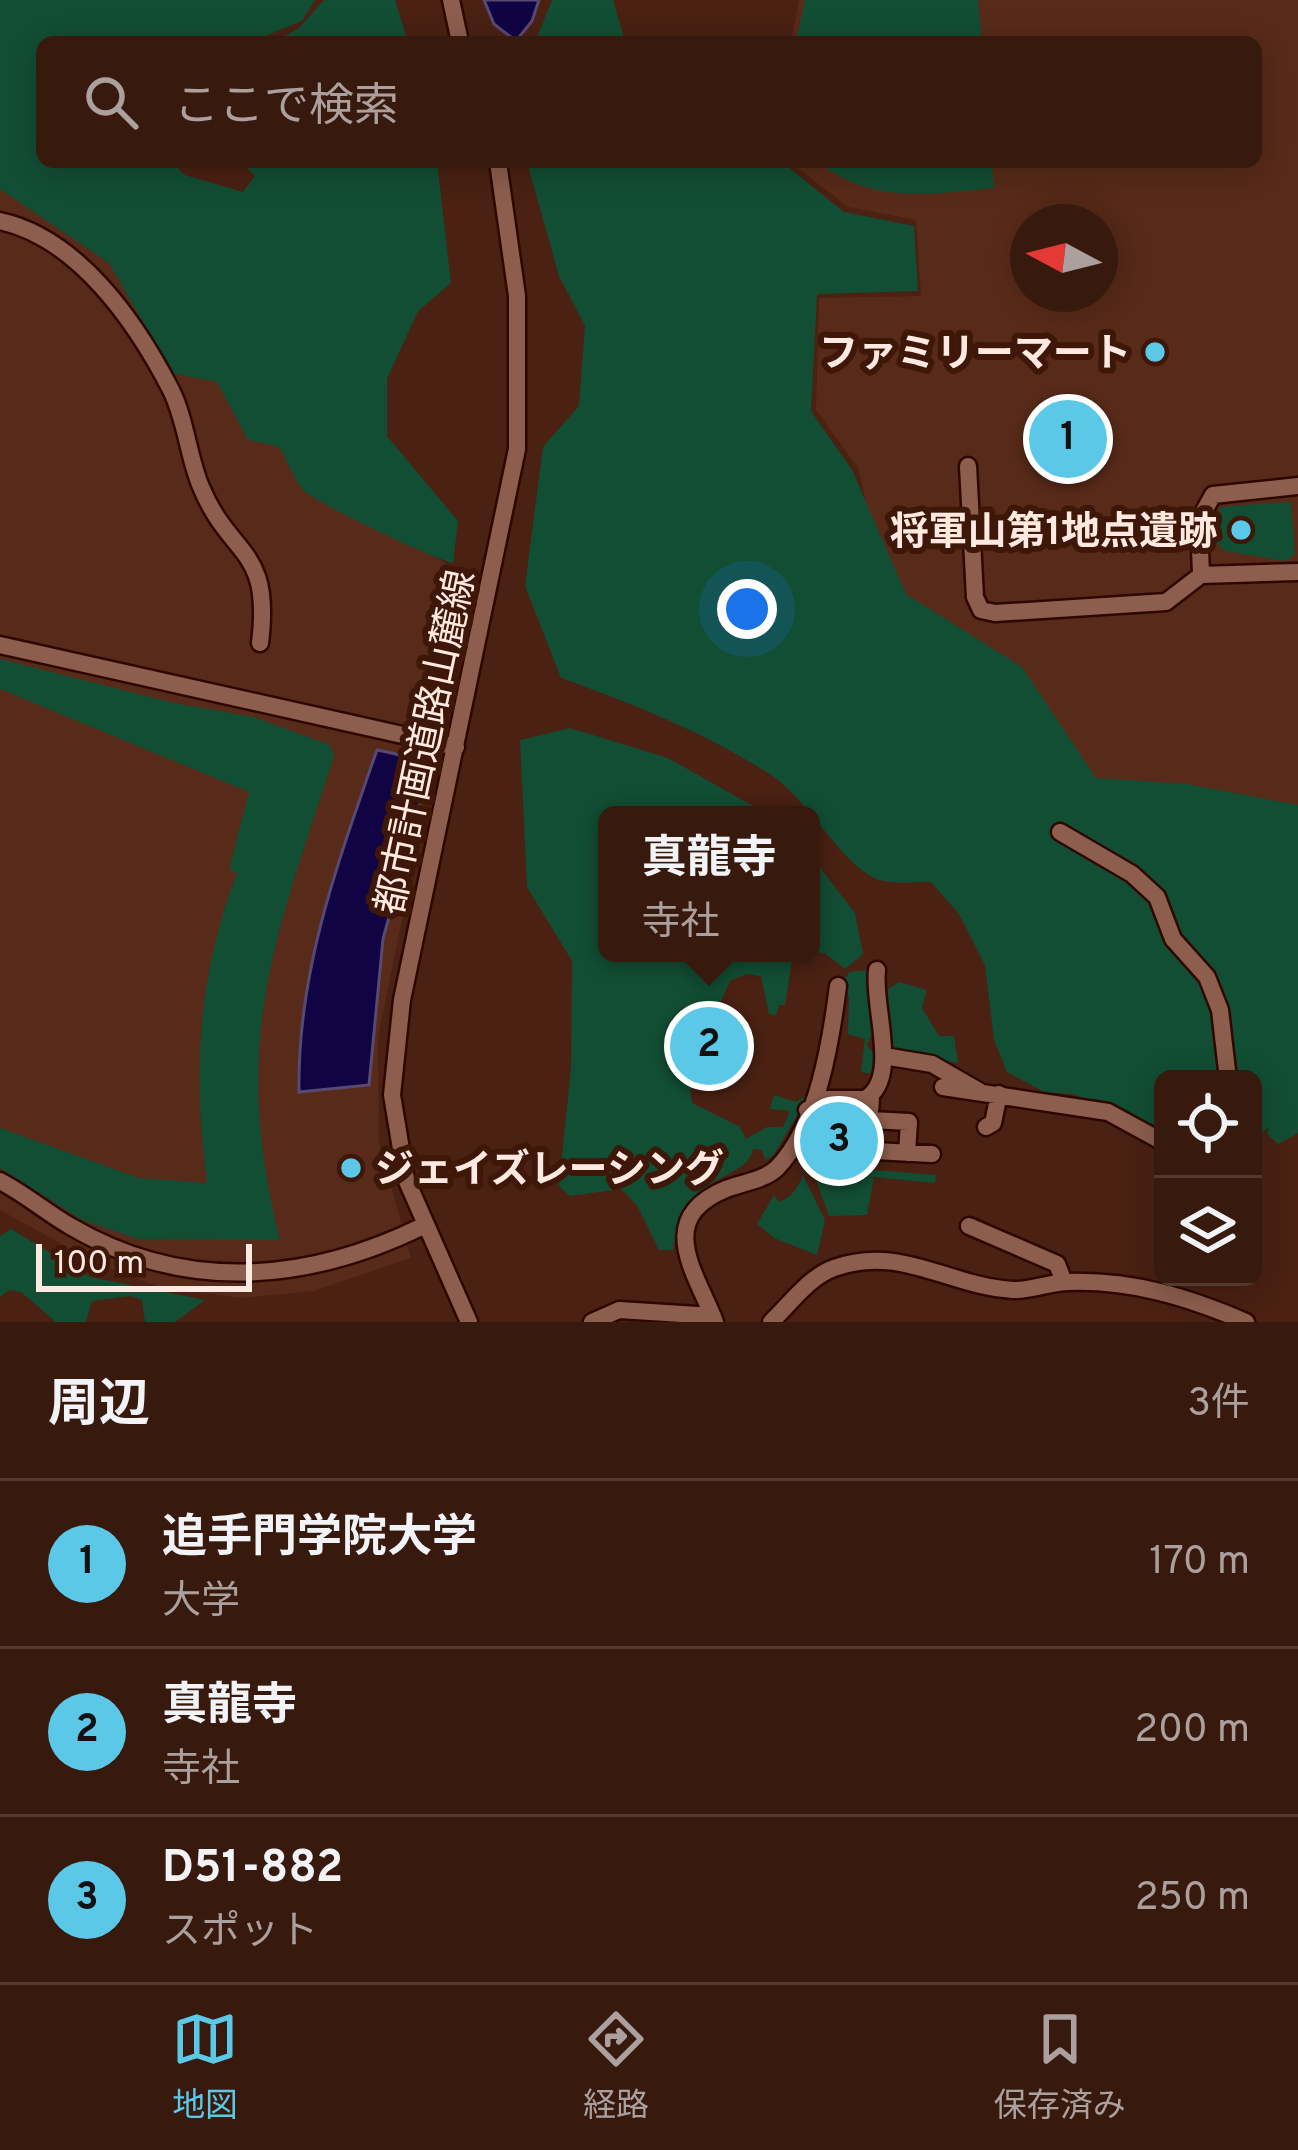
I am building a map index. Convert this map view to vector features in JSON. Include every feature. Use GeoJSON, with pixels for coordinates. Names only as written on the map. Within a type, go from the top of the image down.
{"type":"FeatureCollection","features":[{"type":"Feature","properties":{"kind":"street"},"geometry":{"type":"LineString","coordinates":[[451,0],[459,36]]}},
{"type":"Feature","properties":{"kind":"street","name":"都市計画道路山麓線"},"geometry":{"type":"LineString","coordinates":[[469,1322],[406,1179],[392,1095],[402,1000],[517,449],[521,382],[517,296],[498,168]]}},
{"type":"Feature","properties":{"kind":"street"},"geometry":{"type":"LineString","coordinates":[[0,220],[31,228],[110,292],[160,373],[172,393],[202,490],[256,567],[266,599],[260,643]]}},
{"type":"Feature","properties":{"kind":"street"},"geometry":{"type":"LineString","coordinates":[[968,466],[976,598],[981,610],[1166,602],[1201,575],[1298,572]]}},
{"type":"Feature","properties":{"kind":"street"},"geometry":{"type":"LineString","coordinates":[[1201,575],[1198,520],[1213,495],[1298,486]]}},
{"type":"Feature","properties":{"kind":"street"},"geometry":{"type":"LineString","coordinates":[[0,645],[456,747]]}},
{"type":"Feature","properties":{"kind":"street"},"geometry":{"type":"LineString","coordinates":[[1060,832],[1132,874],[1157,897],[1184,958],[1207,977],[1220,1010],[1227,1070]]}},
{"type":"Feature","properties":{"kind":"street"},"geometry":{"type":"LineString","coordinates":[[821,1164],[838,1172],[871,1120],[871,1096],[880,1086],[884,1056],[873,996],[877,970]]}},
{"type":"Feature","properties":{"kind":"street"},"geometry":{"type":"LineString","coordinates":[[714,1319],[687,1263],[685,1238],[703,1203],[778,1167],[826,1072],[838,986]]}},
{"type":"Feature","properties":{"kind":"street"},"geometry":{"type":"LineString","coordinates":[[884,1056],[932,1064],[980,1092]]}},
{"type":"Feature","properties":{"kind":"street"},"geometry":{"type":"LineString","coordinates":[[943,1087],[1108,1112],[1154,1134]]}},
{"type":"Feature","properties":{"kind":"street"},"geometry":{"type":"LineString","coordinates":[[986,1127],[993,1123],[999,1094]]}},
{"type":"Feature","properties":{"kind":"street"},"geometry":{"type":"LineString","coordinates":[[807,1111],[828,1099],[871,1096]]}},
{"type":"Feature","properties":{"kind":"street"},"geometry":{"type":"LineString","coordinates":[[871,1120],[909,1122],[907,1153]]}},
{"type":"Feature","properties":{"kind":"street"},"geometry":{"type":"LineString","coordinates":[[855,1150],[932,1154]]}},
{"type":"Feature","properties":{"kind":"street"},"geometry":{"type":"LineString","coordinates":[[0,1181],[102,1242],[138,1258],[201,1273],[312,1268],[423,1226]]}},
{"type":"Feature","properties":{"kind":"street"},"geometry":{"type":"LineString","coordinates":[[969,1226],[1057,1264],[1064,1282]]}},
{"type":"Feature","properties":{"kind":"street"},"geometry":{"type":"LineString","coordinates":[[771,1322],[830,1270],[895,1258],[953,1280],[1017,1291],[1064,1282],[1154,1284]]}},
{"type":"Feature","properties":{"kind":"street"},"geometry":{"type":"LineString","coordinates":[[1182,1286],[1212,1315],[1246,1322]]}},
{"type":"Feature","properties":{"kind":"street"},"geometry":{"type":"LineString","coordinates":[[592,1322],[619,1310],[714,1319]]}},
{"type":"Feature","properties":{"kind":"shaded area"},"geometry":{"type":"Polygon","coordinates":[[[484,0],[539,0],[532,21],[520,36],[510,36],[494,24],[484,0]]]}},
{"type":"Feature","properties":{"kind":"shaded area"},"geometry":{"type":"Polygon","coordinates":[[[799,0],[1298,0],[1298,821],[1086,789],[888,598],[858,468],[816,410],[819,298],[921,296],[916,220],[848,207],[798,168],[1262,168],[1262,36],[792,36],[799,0]]]}},
{"type":"Feature","properties":{"kind":"shaded area"},"geometry":{"type":"Polygon","coordinates":[[[0,167],[74,179],[352,505],[472,580],[378,1037],[379,1142],[411,1258],[314,1291],[241,1298],[157,1286],[100,1265],[0,1210],[0,167]]]}},
{"type":"Feature","properties":{"kind":"shaded area"},"geometry":{"type":"Polygon","coordinates":[[[377,750],[415,762],[425,785],[383,939],[369,1085],[299,1092],[300,1047],[313,960],[377,750]]]}},
{"type":"Feature","properties":{"kind":"green space"},"geometry":{"type":"Polygon","coordinates":[[[0,0],[315,0],[302,21],[266,36],[36,36],[36,168],[177,168],[185,175],[243,192],[255,176],[248,168],[438,168],[451,283],[418,311],[387,379],[387,436],[458,521],[453,563],[374,529],[302,489],[279,447],[248,440],[217,382],[172,373],[109,263],[0,189],[0,0]]]}},
{"type":"Feature","properties":{"kind":"green space"},"geometry":{"type":"Polygon","coordinates":[[[324,0],[395,0],[406,36],[285,36],[324,0]]]}},
{"type":"Feature","properties":{"kind":"green space"},"geometry":{"type":"Polygon","coordinates":[[[552,0],[613,0],[623,36],[537,36],[552,0]]]}},
{"type":"Feature","properties":{"kind":"green space"},"geometry":{"type":"Polygon","coordinates":[[[805,0],[978,0],[981,36],[797,36],[805,0]]]}},
{"type":"Feature","properties":{"kind":"green space"},"geometry":{"type":"Polygon","coordinates":[[[529,168],[789,168],[844,212],[914,226],[918,291],[817,294],[811,411],[852,470],[906,594],[1022,667],[1096,778],[1187,784],[1298,805],[1298,1133],[1278,1144],[1267,1134],[1269,1127],[1262,1133],[1262,1070],[1154,1070],[1154,1126],[1073,1094],[1044,1092],[1007,1072],[994,1040],[985,965],[959,914],[931,882],[890,882],[870,875],[820,825],[820,806],[803,806],[771,775],[669,720],[561,678],[525,586],[543,447],[579,406],[585,326],[559,276],[529,168]]]}},
{"type":"Feature","properties":{"kind":"green space"},"geometry":{"type":"Polygon","coordinates":[[[827,168],[992,168],[994,188],[902,193],[839,176],[827,168]]]}},
{"type":"Feature","properties":{"kind":"green space"},"geometry":{"type":"Polygon","coordinates":[[[1291,502],[1295,554],[1286,561],[1225,551],[1216,543],[1220,507],[1291,502]]]}},
{"type":"Feature","properties":{"kind":"green space"},"geometry":{"type":"Polygon","coordinates":[[[0,659],[174,703],[253,717],[330,745],[334,756],[277,939],[259,1048],[259,1106],[280,1240],[138,1239],[82,1220],[0,1168],[0,1128],[139,1178],[207,1183],[200,1103],[206,988],[237,873],[229,869],[249,792],[0,689],[0,659]]]}},
{"type":"Feature","properties":{"kind":"green space"},"geometry":{"type":"Polygon","coordinates":[[[570,728],[668,758],[753,806],[598,806],[598,962],[792,962],[785,1005],[779,1005],[776,1015],[769,1014],[761,976],[746,974],[730,981],[714,1017],[692,1014],[681,1063],[699,1068],[704,1076],[690,1090],[692,1103],[740,1127],[746,1139],[767,1127],[783,1127],[790,1111],[770,1109],[774,1095],[796,1102],[811,1092],[773,1156],[765,1160],[762,1150],[753,1149],[740,1168],[689,1204],[673,1250],[659,1250],[637,1205],[621,1189],[570,1196],[559,1186],[571,1068],[572,961],[527,887],[520,740],[570,728]]]}},
{"type":"Feature","properties":{"kind":"green space"},"geometry":{"type":"Polygon","coordinates":[[[820,868],[855,913],[863,954],[845,969],[820,953],[820,868]]]}},
{"type":"Feature","properties":{"kind":"green space"},"geometry":{"type":"Polygon","coordinates":[[[868,970],[873,1031],[867,1046],[876,1055],[873,1074],[861,1072],[865,1039],[848,1034],[849,996],[840,988],[849,972],[868,970]]]}},
{"type":"Feature","properties":{"kind":"green space"},"geometry":{"type":"Polygon","coordinates":[[[899,982],[927,990],[922,1008],[939,1036],[954,1036],[958,1063],[892,1053],[881,994],[899,982]]]}},
{"type":"Feature","properties":{"kind":"green space"},"geometry":{"type":"Polygon","coordinates":[[[822,1166],[936,1175],[935,1183],[874,1177],[867,1215],[829,1216],[814,1175],[822,1166]]]}},
{"type":"Feature","properties":{"kind":"green space"},"geometry":{"type":"Polygon","coordinates":[[[803,1175],[825,1220],[817,1255],[774,1238],[757,1224],[774,1195],[779,1202],[788,1197],[803,1175]]]}},
{"type":"Feature","properties":{"kind":"green space"},"geometry":{"type":"Polygon","coordinates":[[[11,1229],[90,1277],[205,1300],[175,1322],[145,1322],[142,1300],[130,1296],[92,1301],[86,1322],[56,1322],[21,1292],[9,1290],[0,1297],[0,1236],[11,1229]]]}},
{"type":"Feature","properties":{"kind":"place","name":"ファミリーマート"},"geometry":{"type":"Point","coordinates":[1155,352]}},
{"type":"Feature","properties":{"kind":"place","name":"追手門学院大学"},"geometry":{"type":"Point","coordinates":[1068,439]}},
{"type":"Feature","properties":{"kind":"place","name":"将軍山第1地点遺跡"},"geometry":{"type":"Point","coordinates":[1241,530]}},
{"type":"Feature","properties":{"kind":"place","name":"真龍寺"},"geometry":{"type":"Point","coordinates":[709,1046]}},
{"type":"Feature","properties":{"kind":"place","name":"D51-882"},"geometry":{"type":"Point","coordinates":[839,1141]}},
{"type":"Feature","properties":{"kind":"place","name":"ジェイズレーシング"},"geometry":{"type":"Point","coordinates":[351,1168]}}]}
